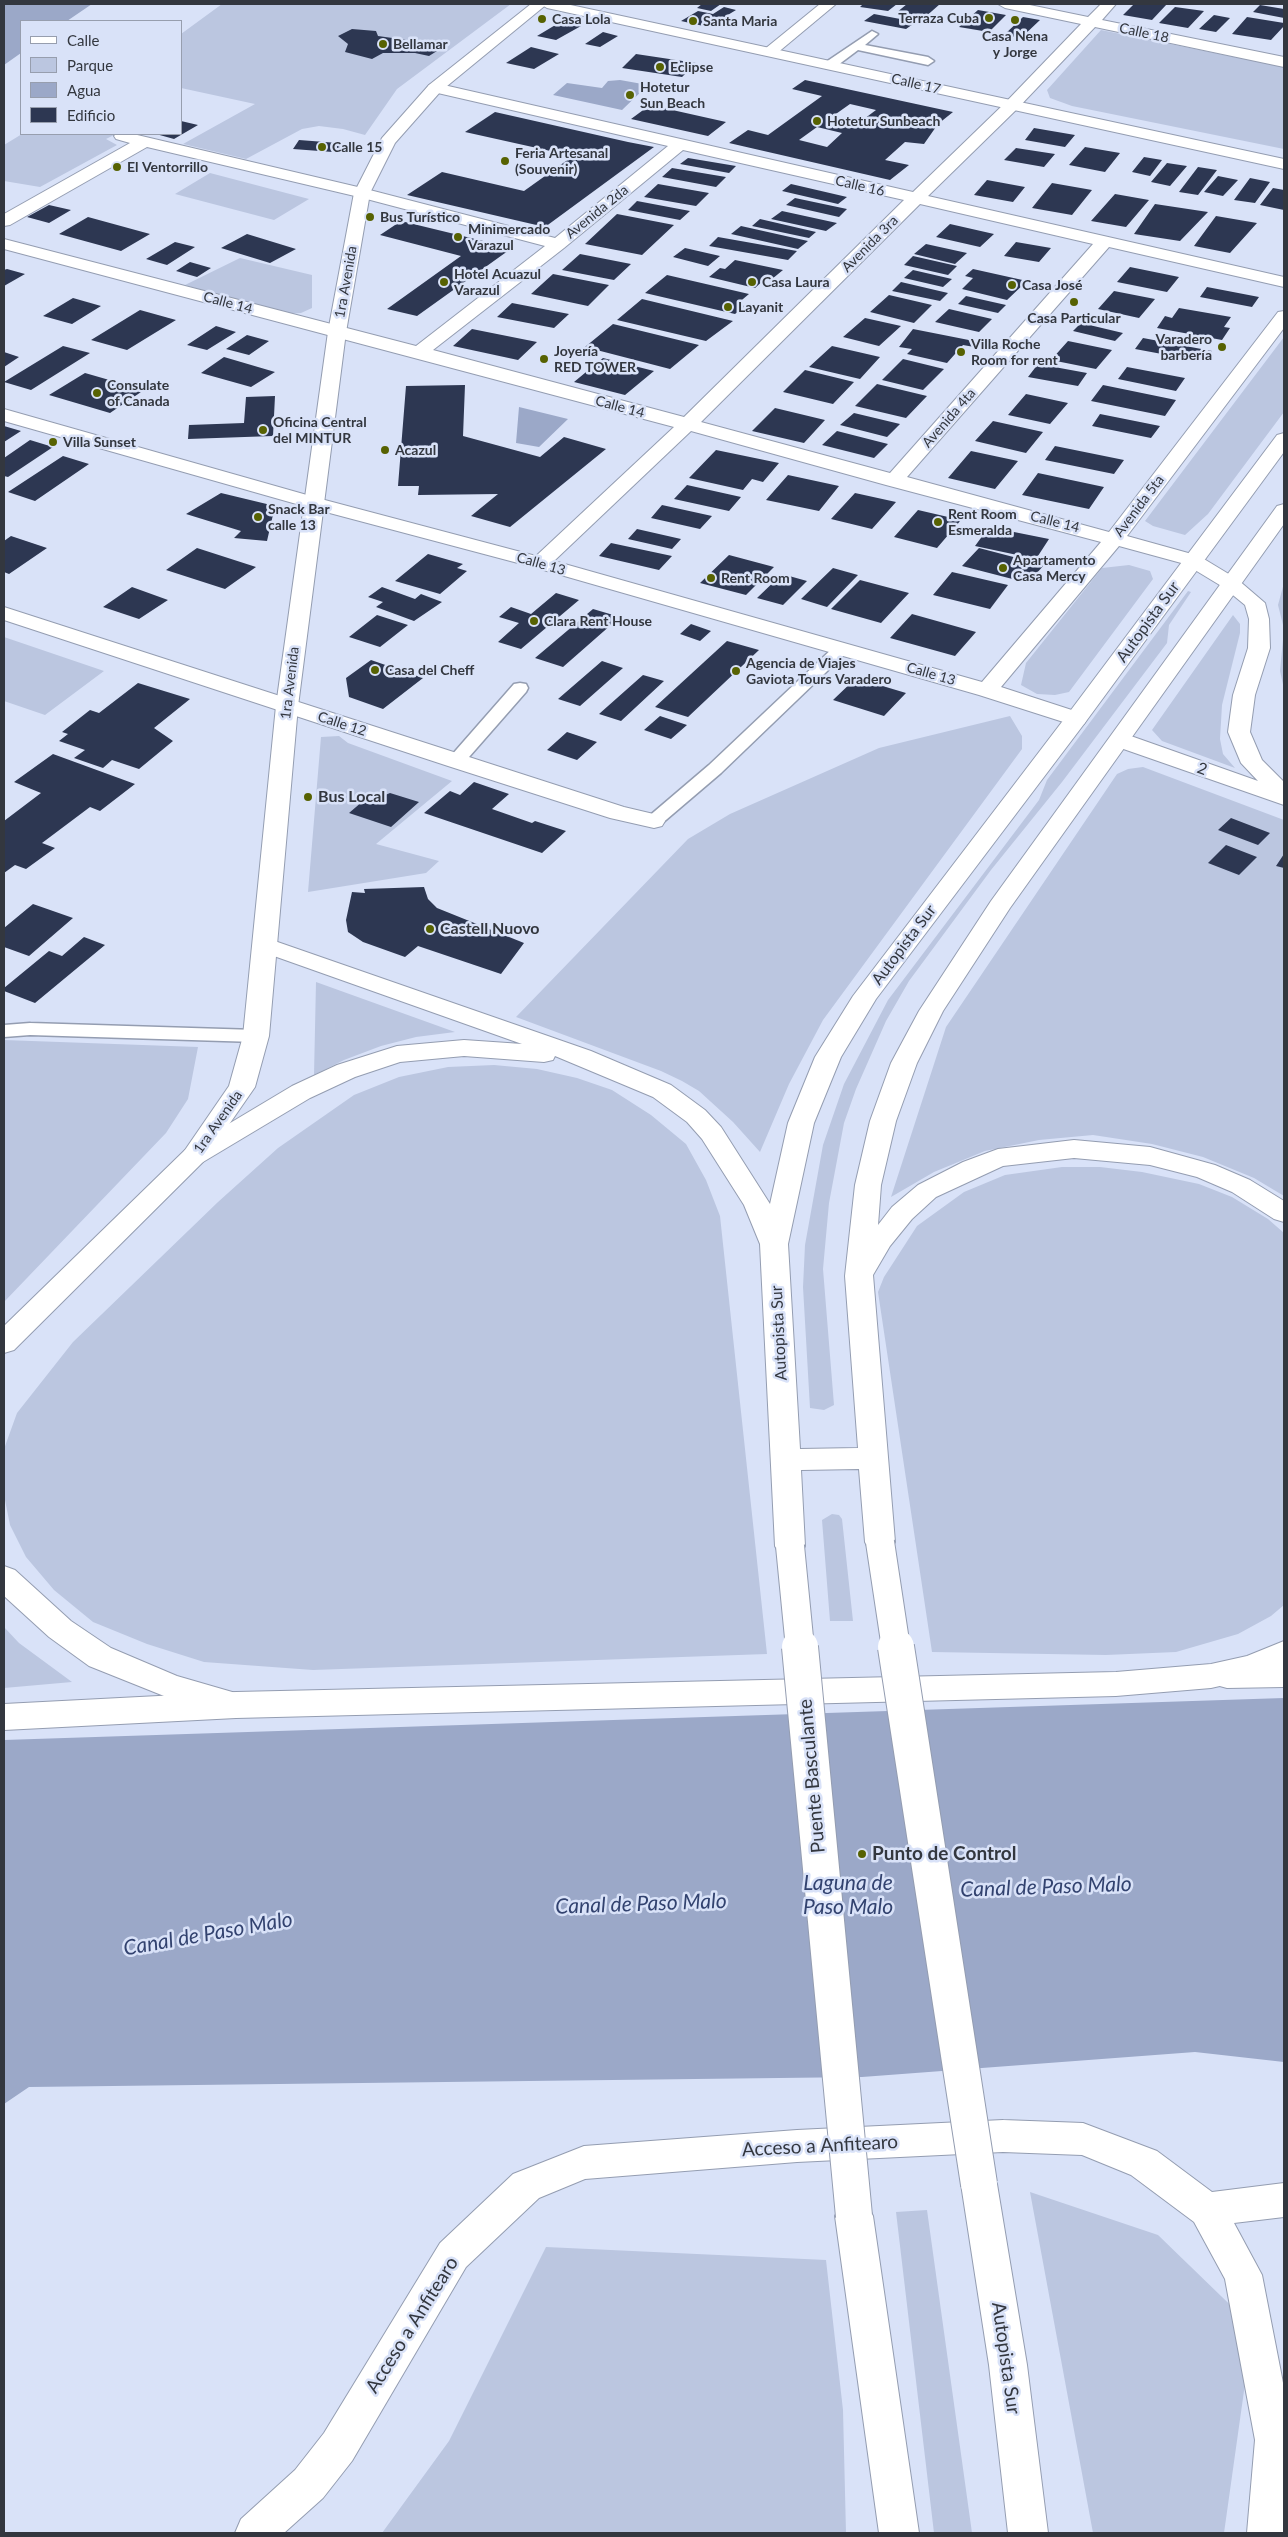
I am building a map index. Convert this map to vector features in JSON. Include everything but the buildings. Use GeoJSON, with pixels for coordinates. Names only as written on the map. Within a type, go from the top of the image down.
{"type":"FeatureCollection","features":[{"type":"Feature","properties":{"kind":"main road","name":"1ra Avenida"},"geometry":{"type":"LineString","coordinates":[[4,1343],[194,1156],[242,1087],[256,1036],[287,706],[336,332],[362,193],[388,141],[435,88],[540,4]]}},
{"type":"Feature","properties":{"kind":"main road","name":"Calle 17"},"geometry":{"type":"LineString","coordinates":[[547,4],[771,51],[1011,106],[1284,164]]}},
{"type":"Feature","properties":{"kind":"main road"},"geometry":{"type":"LineString","coordinates":[[771,51],[829,4]]}},
{"type":"Feature","properties":{"kind":"main road","name":"Calle 18"},"geometry":{"type":"LineString","coordinates":[[1005,4],[1284,62]]}},
{"type":"Feature","properties":{"kind":"main road","name":"Avenida 3ra"},"geometry":{"type":"LineString","coordinates":[[540,563],[687,425],[1011,106],[1109,4]]}},
{"type":"Feature","properties":{"kind":"main road","name":"Calle 16"},"geometry":{"type":"LineString","coordinates":[[435,88],[1284,282]]}},
{"type":"Feature","properties":{"kind":"main road"},"geometry":{"type":"LineString","coordinates":[[122,136],[362,193],[558,244]]}},
{"type":"Feature","properties":{"kind":"main road"},"geometry":{"type":"LineString","coordinates":[[4,221],[145,141]]}},
{"type":"Feature","properties":{"kind":"main road","name":"Avenida 2da"},"geometry":{"type":"LineString","coordinates":[[419,352],[558,244],[679,144]]}},
{"type":"Feature","properties":{"kind":"main road","name":"Avenida 4ta"},"geometry":{"type":"LineString","coordinates":[[894,481],[1104,242]]}},
{"type":"Feature","properties":{"kind":"main road","name":"Calle 14"},"geometry":{"type":"LineString","coordinates":[[4,244],[336,332],[419,352],[1192,560],[1230,583],[1254,604],[1259,619],[1259,648],[1244,695],[1239,732],[1252,763],[1284,797]]}},
{"type":"Feature","properties":{"kind":"main road","name":"Avenida 5ta"},"geometry":{"type":"LineString","coordinates":[[987,690],[1115,538],[1284,316]]}},
{"type":"Feature","properties":{"kind":"main road","name":"Calle 13"},"geometry":{"type":"LineString","coordinates":[[4,415],[314,503],[540,563],[987,690],[1076,719]]}},
{"type":"Feature","properties":{"kind":"main road","name":"Autopista Sur"},"geometry":{"type":"LineString","coordinates":[[790,1546],[774,1244],[801,1123],[828,1057],[865,996],[1076,719],[1192,560],[1284,439]]}},
{"type":"Feature","properties":{"kind":"main road"},"geometry":{"type":"LineString","coordinates":[[786,1460],[874,1458],[859,1276],[868,1185],[883,1121],[904,1063],[931,1011],[999,906],[1284,510]]}},
{"type":"Feature","properties":{"kind":"main road","name":"Calle 12"},"geometry":{"type":"LineString","coordinates":[[4,612],[456,761],[618,813],[654,821]]}},
{"type":"Feature","properties":{"kind":"main road","name":"2"},"geometry":{"type":"LineString","coordinates":[[1120,740],[1284,797]]}},
{"type":"Feature","properties":{"kind":"main road"},"geometry":{"type":"LineString","coordinates":[[266,945],[582,1057],[644,1082],[678,1102],[696,1116],[712,1133],[732,1162],[758,1206],[774,1244]]}},
{"type":"Feature","properties":{"kind":"main road"},"geometry":{"type":"LineString","coordinates":[[194,1156],[301,1092],[346,1071],[397,1054],[464,1048],[582,1057]]}},
{"type":"Feature","properties":{"kind":"main road"},"geometry":{"type":"LineString","coordinates":[[859,1276],[879,1240],[902,1213],[927,1191],[972,1168],[998,1158],[1039,1152],[1099,1150],[1150,1156],[1206,1171],[1240,1186],[1284,1213]]}},
{"type":"Feature","properties":{"kind":"main road","name":"Autopista Sur"},"geometry":{"type":"LineString","coordinates":[[874,1458],[880,1542],[1008,2365],[1028,2533]]}},
{"type":"Feature","properties":{"kind":"main road","name":"Puente Basculante"},"geometry":{"type":"LineString","coordinates":[[790,1546],[854,2216],[899,2533]]}},
{"type":"Feature","properties":{"kind":"main road"},"geometry":{"type":"LineString","coordinates":[[4,1578],[60,1629],[100,1657],[169,1686],[236,1705]]}},
{"type":"Feature","properties":{"kind":"main road"},"geometry":{"type":"LineString","coordinates":[[1211,1676],[1253,1667],[1284,1653]]}},
{"type":"Feature","properties":{"kind":"main road"},"geometry":{"type":"LineString","coordinates":[[4,1716],[236,1705],[1116,1684],[1211,1676],[1284,1675]]}},
{"type":"Feature","properties":{"kind":"main road","name":"Acceso a Anfitearo"},"geometry":{"type":"LineString","coordinates":[[255,2533],[309,2484],[338,2446],[453,2255],[526,2186],[584,2163],[816,2145],[1003,2136],[1084,2139],[1144,2163],[1207,2210],[1243,2275],[1275,2440],[1267,2533]]}},
{"type":"Feature","properties":{"kind":"main road"},"geometry":{"type":"LineString","coordinates":[[1207,2210],[1284,2200]]}},
{"type":"Feature","properties":{"kind":"lane"},"geometry":{"type":"LineString","coordinates":[[830,65],[872,34]]}},
{"type":"Feature","properties":{"kind":"lane"},"geometry":{"type":"LineString","coordinates":[[855,46],[928,61]]}},
{"type":"Feature","properties":{"kind":"lane"},"geometry":{"type":"LineString","coordinates":[[654,821],[715,768],[841,649]]}},
{"type":"Feature","properties":{"kind":"lane"},"geometry":{"type":"LineString","coordinates":[[456,761],[520,688]]}},
{"type":"Feature","properties":{"kind":"lane"},"geometry":{"type":"LineString","coordinates":[[5,1030],[256,1036]]}},
{"type":"Feature","properties":{"kind":"green space"},"geometry":{"type":"Polygon","coordinates":[[[222,4],[511,4],[397,89],[365,135],[343,129],[319,126],[302,129],[246,159],[183,144],[255,104],[182,88],[182,33],[222,4]]]}},
{"type":"Feature","properties":{"kind":"green space"},"geometry":{"type":"Polygon","coordinates":[[[1101,30],[1284,67],[1284,149],[1072,106],[1050,98],[1047,90],[1101,30]]]}},
{"type":"Feature","properties":{"kind":"green space"},"geometry":{"type":"Polygon","coordinates":[[[20,135],[114,135],[106,139],[117,145],[40,187],[4,181],[4,145],[20,135]]]}},
{"type":"Feature","properties":{"kind":"green space"},"geometry":{"type":"Polygon","coordinates":[[[210,173],[309,199],[274,220],[175,194],[210,173]]]}},
{"type":"Feature","properties":{"kind":"green space"},"geometry":{"type":"Polygon","coordinates":[[[240,258],[312,275],[312,308],[301,313],[283,314],[185,285],[240,258]]]}},
{"type":"Feature","properties":{"kind":"green space"},"geometry":{"type":"Polygon","coordinates":[[[1284,337],[1284,412],[1208,514],[1185,535],[1153,526],[1145,521],[1284,337]]]}},
{"type":"Feature","properties":{"kind":"green space"},"geometry":{"type":"Polygon","coordinates":[[[1129,565],[1150,571],[1153,579],[1069,692],[1055,695],[1037,694],[1021,685],[1026,663],[1102,568],[1129,565]]]}},
{"type":"Feature","properties":{"kind":"green space"},"geometry":{"type":"Polygon","coordinates":[[[1284,583],[1284,629],[1278,605],[1284,583]]]}},
{"type":"Feature","properties":{"kind":"green space"},"geometry":{"type":"Polygon","coordinates":[[[1188,591],[1191,592],[1169,625],[1167,643],[1062,782],[991,870],[909,981],[886,1021],[856,1089],[844,1123],[829,1203],[823,1269],[834,1405],[824,1410],[810,1408],[803,1287],[805,1245],[823,1145],[844,1084],[888,1000],[1039,800],[1047,780],[1188,591]]]}},
{"type":"Feature","properties":{"kind":"green space"},"geometry":{"type":"Polygon","coordinates":[[[1233,615],[1240,624],[1240,633],[1222,705],[1220,739],[1223,754],[1235,768],[1162,741],[1152,730],[1233,615]]]}},
{"type":"Feature","properties":{"kind":"green space"},"geometry":{"type":"Polygon","coordinates":[[[1284,629],[1284,689],[1280,671],[1284,629]]]}},
{"type":"Feature","properties":{"kind":"green space"},"geometry":{"type":"Polygon","coordinates":[[[4,637],[104,671],[45,715],[4,701],[4,637]]]}},
{"type":"Feature","properties":{"kind":"green space"},"geometry":{"type":"Polygon","coordinates":[[[1010,716],[1022,736],[1022,749],[823,1020],[789,1084],[760,1152],[733,1122],[699,1091],[682,1081],[661,1071],[516,1017],[688,839],[730,814],[879,748],[1010,716]]]}},
{"type":"Feature","properties":{"kind":"green space"},"geometry":{"type":"Polygon","coordinates":[[[339,736],[348,743],[452,781],[376,844],[439,861],[426,873],[308,892],[321,737],[339,736]]]}},
{"type":"Feature","properties":{"kind":"green space"},"geometry":{"type":"Polygon","coordinates":[[[1143,767],[1284,820],[1284,1196],[1254,1178],[1203,1157],[1152,1144],[1093,1135],[1039,1140],[985,1151],[934,1172],[891,1197],[946,1027],[1117,774],[1128,769],[1143,767]]]}},
{"type":"Feature","properties":{"kind":"green space"},"geometry":{"type":"Polygon","coordinates":[[[316,982],[455,1032],[416,1037],[381,1046],[344,1060],[314,1075],[316,982]]]}},
{"type":"Feature","properties":{"kind":"green space"},"geometry":{"type":"Polygon","coordinates":[[[4,1040],[198,1047],[188,1099],[166,1133],[4,1302],[4,1040]]]}},
{"type":"Feature","properties":{"kind":"green space"},"geometry":{"type":"Polygon","coordinates":[[[494,1065],[537,1069],[577,1078],[612,1090],[651,1115],[686,1144],[706,1180],[720,1216],[767,1654],[313,1670],[204,1662],[147,1644],[93,1622],[54,1590],[26,1557],[10,1525],[4,1495],[4,1449],[17,1413],[73,1342],[218,1202],[278,1148],[354,1095],[399,1077],[448,1067],[494,1065]]]}},
{"type":"Feature","properties":{"kind":"green space"},"geometry":{"type":"Polygon","coordinates":[[[1062,1167],[1100,1167],[1142,1172],[1199,1184],[1232,1197],[1268,1219],[1284,1233],[1284,1605],[1271,1616],[1238,1634],[1176,1652],[1106,1655],[932,1652],[878,1292],[884,1277],[917,1226],[964,1192],[1005,1175],[1062,1167]]]}},
{"type":"Feature","properties":{"kind":"green space"},"geometry":{"type":"Polygon","coordinates":[[[832,1514],[839,1515],[842,1519],[853,1621],[830,1621],[822,1520],[832,1514]]]}},
{"type":"Feature","properties":{"kind":"green space"},"geometry":{"type":"Polygon","coordinates":[[[4,1627],[19,1643],[72,1682],[4,1688],[4,1627]]]}},
{"type":"Feature","properties":{"kind":"green space"},"geometry":{"type":"Polygon","coordinates":[[[1030,2192],[1158,2235],[1253,2327],[1224,2533],[1093,2533],[1030,2192]]]}},
{"type":"Feature","properties":{"kind":"green space"},"geometry":{"type":"Polygon","coordinates":[[[927,2210],[972,2533],[934,2533],[896,2212],[927,2210]]]}},
{"type":"Feature","properties":{"kind":"green space"},"geometry":{"type":"Polygon","coordinates":[[[546,2247],[826,2260],[843,2410],[846,2533],[382,2533],[449,2441],[546,2247]]]}},
{"type":"Feature","properties":{"kind":"water"},"geometry":{"type":"Polygon","coordinates":[[[4,4],[92,4],[68,20],[20,20],[20,54],[4,65],[4,4]]]}},
{"type":"Feature","properties":{"kind":"water"},"geometry":{"type":"Polygon","coordinates":[[[620,80],[648,85],[622,110],[553,95],[567,83],[602,88],[608,81],[620,80]]]}},
{"type":"Feature","properties":{"kind":"water"},"geometry":{"type":"Polygon","coordinates":[[[519,407],[568,419],[539,447],[516,443],[519,407]]]}},
{"type":"Feature","properties":{"kind":"water","name":"Laguna de Paso Malo"},"geometry":{"type":"Polygon","coordinates":[[[1284,1698],[1284,2062],[1195,2052],[862,2077],[29,2087],[4,2104],[4,1740],[1284,1698]]]}},
{"type":"Feature","properties":{"kind":"place","name":"Terraza Cuba"},"geometry":{"type":"Point","coordinates":[989,18]}},
{"type":"Feature","properties":{"kind":"place","name":"Casa Lola"},"geometry":{"type":"Point","coordinates":[542,19]}},
{"type":"Feature","properties":{"kind":"place","name":"Casa Nena y Jorge"},"geometry":{"type":"Point","coordinates":[1015,20]}},
{"type":"Feature","properties":{"kind":"place","name":"Santa Maria"},"geometry":{"type":"Point","coordinates":[693,21]}},
{"type":"Feature","properties":{"kind":"place","name":"Bellamar"},"geometry":{"type":"Point","coordinates":[383,44]}},
{"type":"Feature","properties":{"kind":"place","name":"Eclipse"},"geometry":{"type":"Point","coordinates":[660,67]}},
{"type":"Feature","properties":{"kind":"place","name":"Hotetur Sun Beach"},"geometry":{"type":"Point","coordinates":[630,95]}},
{"type":"Feature","properties":{"kind":"place","name":"Hotetur Sunbeach"},"geometry":{"type":"Point","coordinates":[817,121]}},
{"type":"Feature","properties":{"kind":"place","name":"Calle 15"},"geometry":{"type":"Point","coordinates":[322,147]}},
{"type":"Feature","properties":{"kind":"place","name":"Feria Artesanal (Souvenir)"},"geometry":{"type":"Point","coordinates":[505,161]}},
{"type":"Feature","properties":{"kind":"place","name":"El Ventorrillo"},"geometry":{"type":"Point","coordinates":[117,167]}},
{"type":"Feature","properties":{"kind":"place","name":"Bus Turístico"},"geometry":{"type":"Point","coordinates":[370,217]}},
{"type":"Feature","properties":{"kind":"place","name":"Minimercado Varazul"},"geometry":{"type":"Point","coordinates":[458,237]}},
{"type":"Feature","properties":{"kind":"place","name":"Hotel Acuazul Varazul"},"geometry":{"type":"Point","coordinates":[444,282]}},
{"type":"Feature","properties":{"kind":"place","name":"Casa Laura"},"geometry":{"type":"Point","coordinates":[752,282]}},
{"type":"Feature","properties":{"kind":"place","name":"Casa José"},"geometry":{"type":"Point","coordinates":[1012,285]}},
{"type":"Feature","properties":{"kind":"place","name":"Casa Particular"},"geometry":{"type":"Point","coordinates":[1074,302]}},
{"type":"Feature","properties":{"kind":"place","name":"Layanit"},"geometry":{"type":"Point","coordinates":[728,307]}},
{"type":"Feature","properties":{"kind":"place","name":"Varadero barbería"},"geometry":{"type":"Point","coordinates":[1222,347]}},
{"type":"Feature","properties":{"kind":"place","name":"Villa Roche Room for rent"},"geometry":{"type":"Point","coordinates":[961,352]}},
{"type":"Feature","properties":{"kind":"place","name":"Joyería RED TOWER"},"geometry":{"type":"Point","coordinates":[544,359]}},
{"type":"Feature","properties":{"kind":"place","name":"Consulate of Canada"},"geometry":{"type":"Point","coordinates":[97,393]}},
{"type":"Feature","properties":{"kind":"place","name":"Oficina Central del MINTUR"},"geometry":{"type":"Point","coordinates":[263,430]}},
{"type":"Feature","properties":{"kind":"place","name":"Villa Sunset"},"geometry":{"type":"Point","coordinates":[53,442]}},
{"type":"Feature","properties":{"kind":"place","name":"Acazul"},"geometry":{"type":"Point","coordinates":[385,450]}},
{"type":"Feature","properties":{"kind":"place","name":"Snack Bar calle 13"},"geometry":{"type":"Point","coordinates":[258,517]}},
{"type":"Feature","properties":{"kind":"place","name":"Rent Room Esmeralda"},"geometry":{"type":"Point","coordinates":[938,522]}},
{"type":"Feature","properties":{"kind":"place","name":"Apartamento Casa Mercy"},"geometry":{"type":"Point","coordinates":[1003,568]}},
{"type":"Feature","properties":{"kind":"place","name":"Rent Room"},"geometry":{"type":"Point","coordinates":[711,578]}},
{"type":"Feature","properties":{"kind":"place","name":"Clara Rent House"},"geometry":{"type":"Point","coordinates":[534,621]}},
{"type":"Feature","properties":{"kind":"place","name":"Casa del Cheff"},"geometry":{"type":"Point","coordinates":[375,670]}},
{"type":"Feature","properties":{"kind":"place","name":"Agencia de Viajes Gaviota Tours Varadero"},"geometry":{"type":"Point","coordinates":[736,671]}},
{"type":"Feature","properties":{"kind":"place","name":"Bus Local"},"geometry":{"type":"Point","coordinates":[308,797]}},
{"type":"Feature","properties":{"kind":"place","name":"Castell Nuovo"},"geometry":{"type":"Point","coordinates":[430,929]}},
{"type":"Feature","properties":{"kind":"place","name":"Punto de Control"},"geometry":{"type":"Point","coordinates":[862,1854]}},
{"type":"Feature","properties":{"kind":"water label","name":"Canal de Paso Malo"},"geometry":{"type":"Point","coordinates":[1046,1887]}},
{"type":"Feature","properties":{"kind":"water label","name":"Canal de Paso Malo"},"geometry":{"type":"Point","coordinates":[641,1904]}},
{"type":"Feature","properties":{"kind":"water label","name":"Canal de Paso Malo"},"geometry":{"type":"Point","coordinates":[208,1934]}}]}
